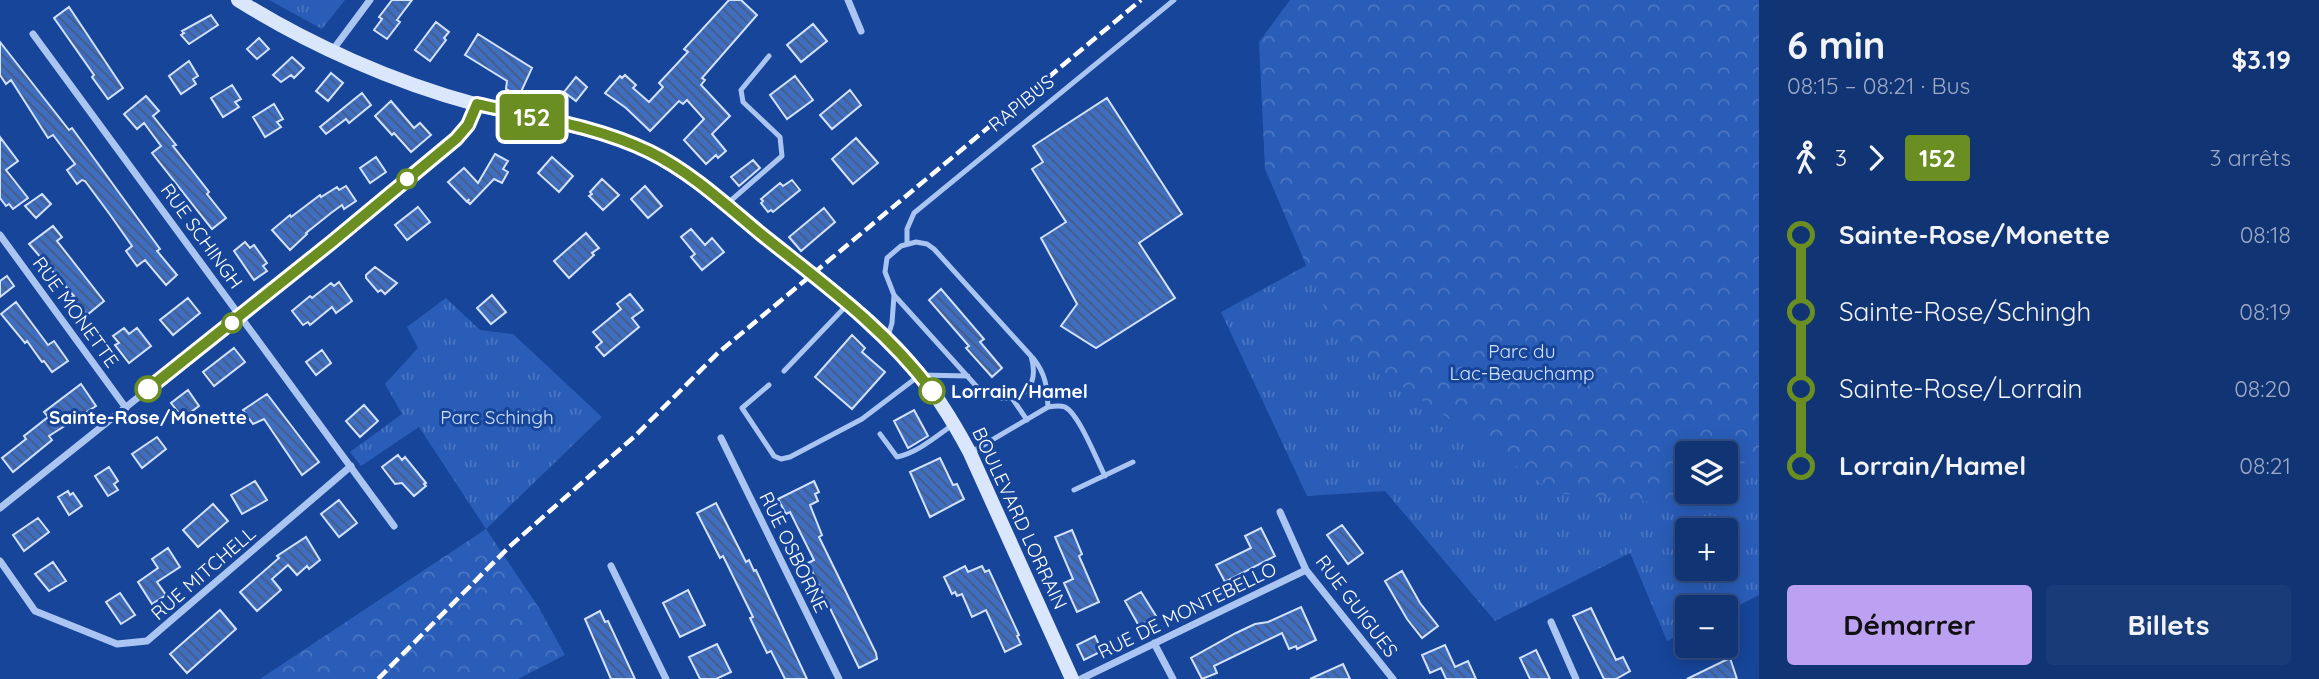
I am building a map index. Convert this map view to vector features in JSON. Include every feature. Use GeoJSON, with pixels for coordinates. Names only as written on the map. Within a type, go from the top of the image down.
{"type":"FeatureCollection","features":[{"type":"Feature","properties":{"kind":"main road","name":"BOULEVARD LORRAIN"},"geometry":{"type":"LineString","coordinates":[[238,0],[332,51],[420,86],[477,104],[632,144],[666,161],[726,205],[887,339],[920,375],[971,453],[1072,679]]}},
{"type":"Feature","properties":{"kind":"street"},"geometry":{"type":"LineString","coordinates":[[332,51],[370,0]]}},
{"type":"Feature","properties":{"kind":"street"},"geometry":{"type":"LineString","coordinates":[[848,0],[861,31]]}},
{"type":"Feature","properties":{"kind":"street","name":"RUE SCHINGH"},"geometry":{"type":"LineString","coordinates":[[33,34],[394,526]]}},
{"type":"Feature","properties":{"kind":"street"},"geometry":{"type":"LineString","coordinates":[[0,508],[241,316],[456,139],[468,125],[477,104]]}},
{"type":"Feature","properties":{"kind":"street","name":"RUE MONETTE"},"geometry":{"type":"LineString","coordinates":[[0,235],[126,408]]}},
{"type":"Feature","properties":{"kind":"street","name":"RUE OSBORNE"},"geometry":{"type":"LineString","coordinates":[[722,438],[839,679]]}},
{"type":"Feature","properties":{"kind":"street","name":"RUE MITCHELL"},"geometry":{"type":"LineString","coordinates":[[0,561],[35,611],[117,644],[147,641],[351,466]]}},
{"type":"Feature","properties":{"kind":"street","name":"RUE GUIGUES"},"geometry":{"type":"LineString","coordinates":[[1280,512],[1306,570],[1393,679]]}},
{"type":"Feature","properties":{"kind":"street"},"geometry":{"type":"LineString","coordinates":[[611,566],[666,679]]}},
{"type":"Feature","properties":{"kind":"street","name":"RUE DE MONTEBELLO"},"geometry":{"type":"LineString","coordinates":[[1081,679],[1306,570]]}},
{"type":"Feature","properties":{"kind":"street"},"geometry":{"type":"LineString","coordinates":[[1551,622],[1576,679]]}},
{"type":"Feature","properties":{"kind":"street"},"geometry":{"type":"LineString","coordinates":[[1154,643],[1173,679]]}},
{"type":"Feature","properties":{"kind":"lane","name":"RAPIBUS"},"geometry":{"type":"LineString","coordinates":[[1012,398],[992,397],[978,388],[894,295],[888,284],[884,265],[887,258],[906,243],[907,229],[914,213],[1174,0]]}},
{"type":"Feature","properties":{"kind":"lane"},"geometry":{"type":"LineString","coordinates":[[726,205],[782,156],[780,137],[743,102],[741,95],[741,90],[769,56]]}},
{"type":"Feature","properties":{"kind":"lane"},"geometry":{"type":"LineString","coordinates":[[906,243],[927,244],[934,249],[1031,356],[1048,383],[1048,407]]}},
{"type":"Feature","properties":{"kind":"lane"},"geometry":{"type":"LineString","coordinates":[[887,339],[892,323],[894,295]]}},
{"type":"Feature","properties":{"kind":"lane"},"geometry":{"type":"LineString","coordinates":[[784,371],[847,305]]}},
{"type":"Feature","properties":{"kind":"lane"},"geometry":{"type":"LineString","coordinates":[[1027,420],[1012,398],[1026,391],[1033,381],[1034,365],[1031,356]]}},
{"type":"Feature","properties":{"kind":"lane"},"geometry":{"type":"LineString","coordinates":[[769,385],[742,408],[774,456],[781,459],[790,457],[862,419],[920,375],[968,376]]}},
{"type":"Feature","properties":{"kind":"lane"},"geometry":{"type":"LineString","coordinates":[[971,453],[1048,407],[1064,407],[1074,416],[1105,476]]}},
{"type":"Feature","properties":{"kind":"lane"},"geometry":{"type":"LineString","coordinates":[[880,434],[897,457],[929,443],[954,424]]}},
{"type":"Feature","properties":{"kind":"lane"},"geometry":{"type":"LineString","coordinates":[[1074,491],[1133,462]]}},
{"type":"Feature","properties":{"kind":"green space"},"geometry":{"type":"Polygon","coordinates":[[[269,0],[345,0],[322,29],[269,0]]]}},
{"type":"Feature","properties":{"kind":"green space","name":"Parc du Lac-Beauchamp"},"geometry":{"type":"Polygon","coordinates":[[[1290,0],[1759,0],[1759,453],[1738,468],[1738,441],[1675,441],[1675,504],[1685,505],[1555,493],[1339,342],[1265,169],[1259,42],[1290,0]]]}},
{"type":"Feature","properties":{"kind":"green space","name":"Parc du Lac-Beauchamp"},"geometry":{"type":"Polygon","coordinates":[[[1759,0],[1759,595],[1738,606],[1738,595],[1675,595],[1675,637],[1667,641],[1630,553],[1495,621],[1385,491],[1307,496],[1221,312],[1423,202],[1759,0]]]}},
{"type":"Feature","properties":{"kind":"green space","name":"Parc Schingh"},"geometry":{"type":"Polygon","coordinates":[[[446,298],[480,330],[513,334],[602,417],[486,529],[419,427],[361,466],[350,452],[402,414],[385,384],[418,348],[407,327],[446,298]]]}},
{"type":"Feature","properties":{"kind":"green space"},"geometry":{"type":"Polygon","coordinates":[[[486,529],[539,608],[565,655],[518,679],[260,679],[486,529]]]}},
{"type":"Feature","properties":{"kind":"building"},"geometry":{"type":"Polygon","coordinates":[[[392,0],[412,0],[387,39],[374,30],[382,19],[379,17],[392,0]]]}},
{"type":"Feature","properties":{"kind":"building"},"geometry":{"type":"Polygon","coordinates":[[[729,0],[741,0],[757,15],[702,78],[705,80],[701,85],[730,116],[712,134],[726,151],[706,164],[684,140],[704,119],[687,100],[683,104],[679,101],[650,131],[605,93],[620,76],[622,78],[625,75],[636,85],[633,88],[649,102],[663,87],[659,83],[688,52],[684,49],[729,0]]]}},
{"type":"Feature","properties":{"kind":"building"},"geometry":{"type":"Polygon","coordinates":[[[69,7],[123,88],[108,99],[54,18],[69,7]]]}},
{"type":"Feature","properties":{"kind":"building"},"geometry":{"type":"Polygon","coordinates":[[[211,15],[218,25],[189,44],[181,35],[184,33],[182,31],[211,15]]]}},
{"type":"Feature","properties":{"kind":"building"},"geometry":{"type":"Polygon","coordinates":[[[436,22],[449,32],[430,61],[415,50],[436,22]]]}},
{"type":"Feature","properties":{"kind":"building"},"geometry":{"type":"Polygon","coordinates":[[[813,24],[827,41],[801,62],[787,45],[813,24]]]}},
{"type":"Feature","properties":{"kind":"building"},"geometry":{"type":"Polygon","coordinates":[[[478,34],[532,68],[518,95],[506,89],[507,81],[465,55],[478,34]]]}},
{"type":"Feature","properties":{"kind":"building"},"geometry":{"type":"Polygon","coordinates":[[[259,38],[269,49],[257,59],[247,49],[259,38]]]}},
{"type":"Feature","properties":{"kind":"building"},"geometry":{"type":"Polygon","coordinates":[[[0,42],[69,130],[72,128],[160,249],[157,251],[177,275],[166,285],[145,260],[137,266],[126,251],[132,246],[111,216],[85,181],[77,184],[67,170],[75,164],[53,135],[48,138],[11,80],[6,84],[0,75],[0,42]]]}},
{"type":"Feature","properties":{"kind":"building"},"geometry":{"type":"Polygon","coordinates":[[[292,57],[304,68],[294,78],[291,75],[281,82],[273,75],[292,57]]]}},
{"type":"Feature","properties":{"kind":"building"},"geometry":{"type":"Polygon","coordinates":[[[189,61],[198,76],[193,79],[196,84],[181,94],[169,76],[189,61]]]}},
{"type":"Feature","properties":{"kind":"building"},"geometry":{"type":"Polygon","coordinates":[[[331,73],[343,83],[328,101],[316,91],[331,73]]]}},
{"type":"Feature","properties":{"kind":"building"},"geometry":{"type":"Polygon","coordinates":[[[795,76],[813,100],[787,119],[770,95],[795,76]]]}},
{"type":"Feature","properties":{"kind":"building"},"geometry":{"type":"Polygon","coordinates":[[[576,77],[587,87],[576,101],[564,92],[576,77]]]}},
{"type":"Feature","properties":{"kind":"building"},"geometry":{"type":"Polygon","coordinates":[[[232,85],[241,99],[235,102],[239,107],[223,117],[211,98],[232,85]]]}},
{"type":"Feature","properties":{"kind":"building"},"geometry":{"type":"Polygon","coordinates":[[[850,90],[861,105],[832,129],[820,115],[850,90]]]}},
{"type":"Feature","properties":{"kind":"building"},"geometry":{"type":"Polygon","coordinates":[[[362,93],[371,105],[349,123],[346,119],[326,134],[320,127],[362,93]]]}},
{"type":"Feature","properties":{"kind":"building"},"geometry":{"type":"Polygon","coordinates":[[[146,96],[159,111],[153,116],[226,218],[212,229],[152,153],[161,146],[144,123],[137,129],[124,114],[146,96]]]}},
{"type":"Feature","properties":{"kind":"building"},"geometry":{"type":"Polygon","coordinates":[[[1107,98],[1182,214],[1139,243],[1175,298],[1096,348],[1061,326],[1077,304],[1041,238],[1066,222],[1032,169],[1043,162],[1033,146],[1107,98]]]}},
{"type":"Feature","properties":{"kind":"building"},"geometry":{"type":"Polygon","coordinates":[[[391,101],[414,128],[420,123],[431,135],[411,152],[375,116],[391,101]]]}},
{"type":"Feature","properties":{"kind":"building"},"geometry":{"type":"Polygon","coordinates":[[[274,104],[283,119],[277,122],[281,127],[265,137],[253,117],[274,104]]]}},
{"type":"Feature","properties":{"kind":"building"},"geometry":{"type":"Polygon","coordinates":[[[0,137],[18,161],[6,170],[28,198],[13,209],[9,204],[6,206],[0,198],[0,137]]]}},
{"type":"Feature","properties":{"kind":"building"},"geometry":{"type":"Polygon","coordinates":[[[856,138],[878,163],[853,184],[832,159],[856,138]]]}},
{"type":"Feature","properties":{"kind":"building"},"geometry":{"type":"Polygon","coordinates":[[[495,154],[508,161],[503,169],[508,172],[502,183],[494,179],[470,204],[469,199],[467,202],[448,182],[464,168],[478,183],[495,154]]]}},
{"type":"Feature","properties":{"kind":"building"},"geometry":{"type":"Polygon","coordinates":[[[376,157],[386,172],[370,183],[360,168],[376,157]]]}},
{"type":"Feature","properties":{"kind":"building"},"geometry":{"type":"Polygon","coordinates":[[[552,157],[573,176],[559,192],[538,173],[552,157]]]}},
{"type":"Feature","properties":{"kind":"building"},"geometry":{"type":"Polygon","coordinates":[[[753,160],[760,168],[739,186],[731,177],[753,160]]]}},
{"type":"Feature","properties":{"kind":"building"},"geometry":{"type":"Polygon","coordinates":[[[602,179],[619,195],[603,210],[589,196],[602,179]]]}},
{"type":"Feature","properties":{"kind":"building"},"geometry":{"type":"Polygon","coordinates":[[[792,180],[800,190],[773,212],[768,212],[761,199],[780,183],[783,186],[792,180]]]}},
{"type":"Feature","properties":{"kind":"building"},"geometry":{"type":"Polygon","coordinates":[[[346,186],[356,201],[344,209],[342,205],[331,213],[290,250],[272,230],[320,195],[321,197],[337,187],[339,190],[346,186]]]}},
{"type":"Feature","properties":{"kind":"building"},"geometry":{"type":"Polygon","coordinates":[[[645,186],[662,206],[648,218],[631,199],[645,186]]]}},
{"type":"Feature","properties":{"kind":"building"},"geometry":{"type":"Polygon","coordinates":[[[42,194],[51,204],[36,218],[25,206],[42,194]]]}},
{"type":"Feature","properties":{"kind":"building"},"geometry":{"type":"Polygon","coordinates":[[[418,207],[430,222],[407,240],[395,225],[418,207]]]}},
{"type":"Feature","properties":{"kind":"building"},"geometry":{"type":"Polygon","coordinates":[[[824,208],[835,222],[801,251],[789,237],[824,208]]]}},
{"type":"Feature","properties":{"kind":"building"},"geometry":{"type":"Polygon","coordinates":[[[53,226],[62,237],[57,241],[104,301],[87,315],[29,244],[53,226]]]}},
{"type":"Feature","properties":{"kind":"building"},"geometry":{"type":"Polygon","coordinates":[[[691,229],[705,245],[712,238],[724,252],[702,270],[691,257],[695,254],[681,237],[691,229]]]}},
{"type":"Feature","properties":{"kind":"building"},"geometry":{"type":"Polygon","coordinates":[[[586,233],[599,248],[569,278],[554,261],[586,233]]]}},
{"type":"Feature","properties":{"kind":"building"},"geometry":{"type":"Polygon","coordinates":[[[245,242],[250,248],[254,245],[267,263],[263,266],[267,271],[254,280],[234,251],[245,242]]]}},
{"type":"Feature","properties":{"kind":"building"},"geometry":{"type":"Polygon","coordinates":[[[375,267],[397,283],[385,294],[381,290],[378,292],[366,278],[375,267]]]}},
{"type":"Feature","properties":{"kind":"building"},"geometry":{"type":"Polygon","coordinates":[[[7,276],[14,286],[0,297],[0,281],[7,276]]]}},
{"type":"Feature","properties":{"kind":"building"},"geometry":{"type":"Polygon","coordinates":[[[339,282],[352,301],[336,313],[332,307],[310,325],[308,322],[303,325],[292,311],[331,283],[334,286],[339,282]]]}},
{"type":"Feature","properties":{"kind":"building"},"geometry":{"type":"Polygon","coordinates":[[[941,289],[984,339],[980,342],[1002,368],[992,377],[929,300],[941,289]]]}},
{"type":"Feature","properties":{"kind":"building"},"geometry":{"type":"Polygon","coordinates":[[[630,294],[643,310],[632,318],[639,327],[604,356],[596,347],[602,342],[593,332],[621,309],[617,304],[630,294]]]}},
{"type":"Feature","properties":{"kind":"building"},"geometry":{"type":"Polygon","coordinates":[[[492,295],[506,312],[491,324],[477,308],[492,295]]]}},
{"type":"Feature","properties":{"kind":"building"},"geometry":{"type":"Polygon","coordinates":[[[188,298],[200,313],[173,335],[160,320],[188,298]]]}},
{"type":"Feature","properties":{"kind":"building"},"geometry":{"type":"Polygon","coordinates":[[[16,302],[48,345],[54,341],[68,361],[52,372],[1,314],[16,302]]]}},
{"type":"Feature","properties":{"kind":"building"},"geometry":{"type":"Polygon","coordinates":[[[124,328],[129,334],[137,328],[151,346],[129,363],[115,345],[119,343],[113,336],[124,328]]]}},
{"type":"Feature","properties":{"kind":"building"},"geometry":{"type":"Polygon","coordinates":[[[852,335],[865,348],[862,352],[885,372],[852,409],[815,377],[852,335]]]}},
{"type":"Feature","properties":{"kind":"building"},"geometry":{"type":"Polygon","coordinates":[[[234,348],[245,362],[214,386],[203,372],[234,348]]]}},
{"type":"Feature","properties":{"kind":"building"},"geometry":{"type":"Polygon","coordinates":[[[322,350],[331,363],[316,375],[306,362],[322,350]]]}},
{"type":"Feature","properties":{"kind":"building"},"geometry":{"type":"Polygon","coordinates":[[[81,384],[96,406],[49,436],[52,440],[13,472],[2,458],[48,417],[44,412],[81,384]]]}},
{"type":"Feature","properties":{"kind":"building"},"geometry":{"type":"Polygon","coordinates":[[[188,390],[199,406],[183,418],[171,403],[188,390]]]}},
{"type":"Feature","properties":{"kind":"building"},"geometry":{"type":"Polygon","coordinates":[[[267,394],[319,462],[302,475],[264,419],[253,424],[243,410],[267,394]]]}},
{"type":"Feature","properties":{"kind":"building"},"geometry":{"type":"Polygon","coordinates":[[[364,405],[378,421],[360,437],[346,421],[364,405]]]}},
{"type":"Feature","properties":{"kind":"building"},"geometry":{"type":"Polygon","coordinates":[[[914,410],[928,436],[908,448],[894,421],[914,410]]]}},
{"type":"Feature","properties":{"kind":"building"},"geometry":{"type":"Polygon","coordinates":[[[157,437],[166,449],[142,468],[132,454],[157,437]]]}},
{"type":"Feature","properties":{"kind":"building"},"geometry":{"type":"Polygon","coordinates":[[[398,455],[402,460],[405,457],[426,483],[414,496],[402,483],[395,484],[382,467],[398,455]]]}},
{"type":"Feature","properties":{"kind":"building"},"geometry":{"type":"Polygon","coordinates":[[[940,458],[953,485],[957,484],[964,499],[930,517],[910,472],[940,458]]]}},
{"type":"Feature","properties":{"kind":"building"},"geometry":{"type":"Polygon","coordinates":[[[109,467],[118,481],[114,484],[118,490],[108,496],[95,476],[109,467]]]}},
{"type":"Feature","properties":{"kind":"building"},"geometry":{"type":"Polygon","coordinates":[[[255,481],[267,500],[242,514],[231,495],[255,481]]]}},
{"type":"Feature","properties":{"kind":"building"},"geometry":{"type":"Polygon","coordinates":[[[814,481],[819,492],[815,494],[818,501],[810,505],[822,535],[819,537],[876,653],[877,659],[859,668],[808,563],[814,560],[790,512],[786,514],[778,499],[814,481]]]}},
{"type":"Feature","properties":{"kind":"building"},"geometry":{"type":"Polygon","coordinates":[[[68,491],[70,495],[73,493],[82,506],[69,515],[58,497],[68,491]]]}},
{"type":"Feature","properties":{"kind":"building"},"geometry":{"type":"Polygon","coordinates":[[[339,500],[357,523],[339,537],[321,514],[339,500]]]}},
{"type":"Feature","properties":{"kind":"building"},"geometry":{"type":"Polygon","coordinates":[[[716,503],[746,562],[749,560],[754,571],[756,570],[807,679],[785,679],[771,651],[767,653],[750,618],[753,617],[723,556],[720,558],[697,513],[716,503]]]}},
{"type":"Feature","properties":{"kind":"building"},"geometry":{"type":"Polygon","coordinates":[[[213,504],[228,521],[198,547],[183,530],[213,504]]]}},
{"type":"Feature","properties":{"kind":"building"},"geometry":{"type":"Polygon","coordinates":[[[38,518],[49,532],[24,551],[13,535],[38,518]]]}},
{"type":"Feature","properties":{"kind":"building"},"geometry":{"type":"Polygon","coordinates":[[[1342,525],[1363,553],[1348,564],[1327,535],[1342,525]]]}},
{"type":"Feature","properties":{"kind":"building"},"geometry":{"type":"Polygon","coordinates":[[[1261,528],[1275,556],[1225,582],[1216,565],[1251,548],[1245,536],[1261,528]]]}},
{"type":"Feature","properties":{"kind":"building"},"geometry":{"type":"Polygon","coordinates":[[[1072,530],[1082,554],[1079,556],[1099,602],[1077,612],[1064,583],[1073,579],[1055,537],[1072,530]]]}},
{"type":"Feature","properties":{"kind":"building"},"geometry":{"type":"Polygon","coordinates":[[[306,537],[320,560],[297,575],[288,565],[272,579],[281,590],[257,611],[240,592],[279,558],[277,556],[306,537]]]}},
{"type":"Feature","properties":{"kind":"building"},"geometry":{"type":"Polygon","coordinates":[[[168,548],[180,567],[157,582],[166,595],[152,604],[138,582],[158,568],[152,559],[168,548]]]}},
{"type":"Feature","properties":{"kind":"building"},"geometry":{"type":"Polygon","coordinates":[[[53,562],[66,581],[49,591],[35,574],[53,562]]]}},
{"type":"Feature","properties":{"kind":"building"},"geometry":{"type":"Polygon","coordinates":[[[965,566],[968,572],[982,566],[985,572],[989,570],[1021,644],[1005,652],[986,610],[972,617],[962,594],[952,594],[944,577],[965,566]]]}},
{"type":"Feature","properties":{"kind":"building"},"geometry":{"type":"Polygon","coordinates":[[[1402,571],[1420,603],[1438,626],[1422,638],[1407,619],[1385,581],[1402,571]]]}},
{"type":"Feature","properties":{"kind":"building"},"geometry":{"type":"Polygon","coordinates":[[[688,590],[705,625],[680,637],[663,603],[688,590]]]}},
{"type":"Feature","properties":{"kind":"building"},"geometry":{"type":"Polygon","coordinates":[[[1141,592],[1156,616],[1139,626],[1125,601],[1141,592]]]}},
{"type":"Feature","properties":{"kind":"building"},"geometry":{"type":"Polygon","coordinates":[[[120,593],[135,615],[121,624],[106,602],[120,593]]]}},
{"type":"Feature","properties":{"kind":"building"},"geometry":{"type":"Polygon","coordinates":[[[1301,607],[1316,640],[1297,649],[1296,646],[1289,649],[1282,633],[1214,666],[1217,673],[1202,679],[1191,658],[1255,624],[1268,622],[1301,607]]]}},
{"type":"Feature","properties":{"kind":"building"},"geometry":{"type":"Polygon","coordinates":[[[1591,608],[1616,660],[1623,657],[1630,671],[1616,679],[1604,679],[1573,616],[1591,608]]]}},
{"type":"Feature","properties":{"kind":"building"},"geometry":{"type":"Polygon","coordinates":[[[220,610],[236,629],[187,673],[170,654],[220,610]]]}},
{"type":"Feature","properties":{"kind":"building"},"geometry":{"type":"Polygon","coordinates":[[[600,611],[605,622],[608,621],[635,679],[611,679],[585,619],[600,611]]]}},
{"type":"Feature","properties":{"kind":"building"},"geometry":{"type":"Polygon","coordinates":[[[1095,636],[1102,651],[1084,660],[1077,645],[1095,636]]]}},
{"type":"Feature","properties":{"kind":"building"},"geometry":{"type":"Polygon","coordinates":[[[717,644],[731,672],[716,679],[700,679],[689,657],[717,644]]]}},
{"type":"Feature","properties":{"kind":"building"},"geometry":{"type":"Polygon","coordinates":[[[1445,645],[1455,667],[1468,661],[1476,679],[1446,679],[1441,668],[1430,673],[1422,655],[1445,645]]]}},
{"type":"Feature","properties":{"kind":"building"},"geometry":{"type":"Polygon","coordinates":[[[1536,650],[1550,679],[1530,679],[1520,658],[1536,650]]]}},
{"type":"Feature","properties":{"kind":"building"},"geometry":{"type":"Polygon","coordinates":[[[1730,658],[1737,679],[1687,679],[1730,658]]]}},
{"type":"Feature","properties":{"kind":"building"},"geometry":{"type":"Polygon","coordinates":[[[1343,664],[1350,679],[1310,679],[1343,664]]]}},
{"type":"Feature","properties":{"kind":"railway"},"geometry":{"type":"LineString","coordinates":[[378,679],[509,547],[635,436],[718,353],[1141,0]]}},
{"type":"Feature","properties":{"kind":"bus line","name":"152"},"geometry":{"type":"LineString","coordinates":[[148,389],[456,139],[468,125],[477,104],[612,137],[666,161],[726,205],[883,334],[932,391]]}},
{"type":"Feature","properties":{"kind":"place","name":"Sainte-Rose/Monette"},"geometry":{"type":"Point","coordinates":[148,389]}},
{"type":"Feature","properties":{"kind":"place","name":"Lorrain/Hamel"},"geometry":{"type":"Point","coordinates":[932,391]}}]}
